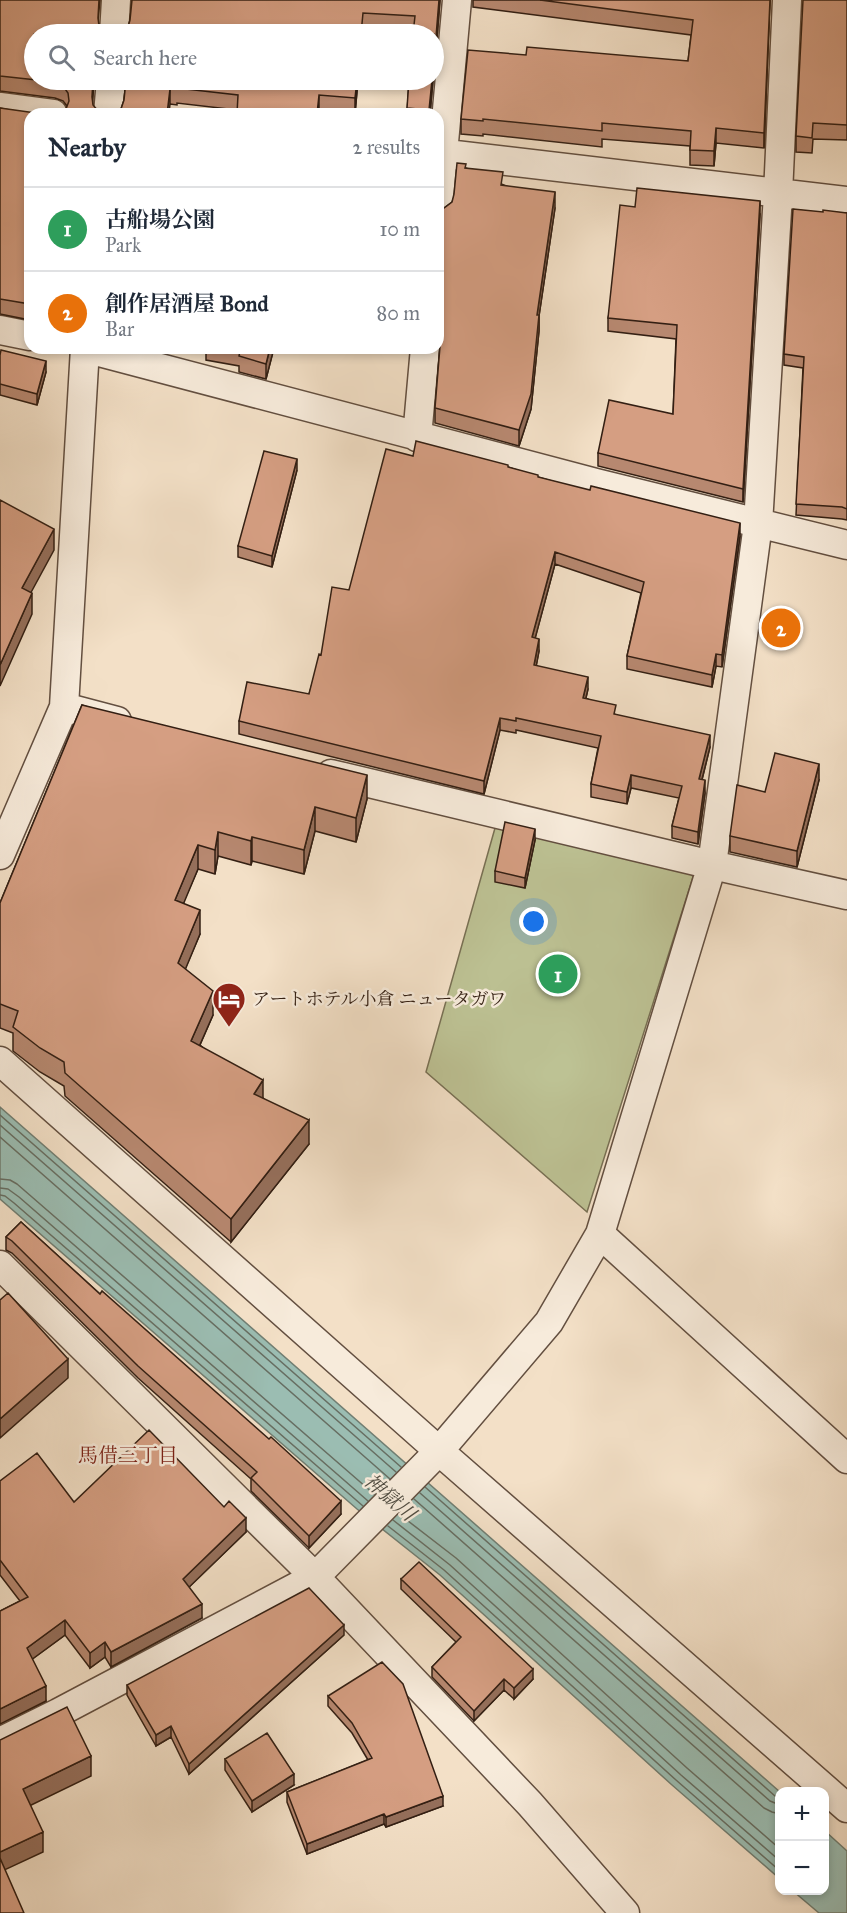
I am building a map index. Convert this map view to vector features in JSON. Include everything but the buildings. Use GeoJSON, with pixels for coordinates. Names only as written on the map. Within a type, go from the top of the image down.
{"type":"FeatureCollection","features":[{"type":"Feature","properties":{"kind":"street"},"geometry":{"type":"LineString","coordinates":[[115,24],[116,0]]}},
{"type":"Feature","properties":{"kind":"street"},"geometry":{"type":"LineString","coordinates":[[444,125],[457,0]]}},
{"type":"Feature","properties":{"kind":"street"},"geometry":{"type":"LineString","coordinates":[[0,1742],[315,1577],[439,1451],[549,1322],[600,1234],[712,865],[758,524],[787,0]]}},
{"type":"Feature","properties":{"kind":"street"},"geometry":{"type":"LineString","coordinates":[[109,108],[110,90]]}},
{"type":"Feature","properties":{"kind":"street"},"geometry":{"type":"LineString","coordinates":[[0,107],[24,110]]}},
{"type":"Feature","properties":{"kind":"street"},"geometry":{"type":"LineString","coordinates":[[444,154],[847,201]]}},
{"type":"Feature","properties":{"kind":"street"},"geometry":{"type":"LineString","coordinates":[[0,330],[24,335]]}},
{"type":"Feature","properties":{"kind":"street"},"geometry":{"type":"LineString","coordinates":[[0,855],[64,707],[85,354]]}},
{"type":"Feature","properties":{"kind":"street"},"geometry":{"type":"LineString","coordinates":[[107,354],[417,437],[758,524],[847,544]]}},
{"type":"Feature","properties":{"kind":"street"},"geometry":{"type":"LineString","coordinates":[[417,437],[424,354]]}},
{"type":"Feature","properties":{"kind":"street"},"geometry":{"type":"LineString","coordinates":[[64,707],[144,727]]}},
{"type":"Feature","properties":{"kind":"street"},"geometry":{"type":"LineString","coordinates":[[304,767],[847,895]]}},
{"type":"Feature","properties":{"kind":"street"},"geometry":{"type":"LineString","coordinates":[[0,1060],[439,1451],[847,1808]]}},
{"type":"Feature","properties":{"kind":"street"},"geometry":{"type":"LineString","coordinates":[[600,1234],[847,1459]]}},
{"type":"Feature","properties":{"kind":"street"},"geometry":{"type":"LineString","coordinates":[[0,1265],[315,1577],[530,1804],[625,1913]]}},
{"type":"Feature","properties":{"kind":"green space"},"geometry":{"type":"Polygon","coordinates":[[[497,821],[687,866],[693,877],[587,1212],[426,1072],[497,821]]]}},
{"type":"Feature","properties":{"kind":"water","name":"神獄川"},"geometry":{"type":"Polygon","coordinates":[[[0,1107],[775,1788],[775,1875],[672,1785],[440,1575],[357,1509],[0,1199],[0,1107]]]}},
{"type":"Feature","properties":{"kind":"water"},"geometry":{"type":"Polygon","coordinates":[[[829,1835],[847,1851],[847,1913],[819,1913],[798,1895],[829,1895],[829,1835]]]}},
{"type":"Feature","properties":{"kind":"place","name":"創作居酒屋 Bond"},"geometry":{"type":"Point","coordinates":[781,628]}},
{"type":"Feature","properties":{"kind":"place","name":"古船場公園"},"geometry":{"type":"Point","coordinates":[558,974]}},
{"type":"Feature","properties":{"kind":"place","name":"アートホテル小倉 ニュータガワ"},"geometry":{"type":"Point","coordinates":[229,1028]}},
{"type":"Feature","properties":{"kind":"district","name":"馬借三丁目"},"geometry":{"type":"Point","coordinates":[128,1455]}}]}
